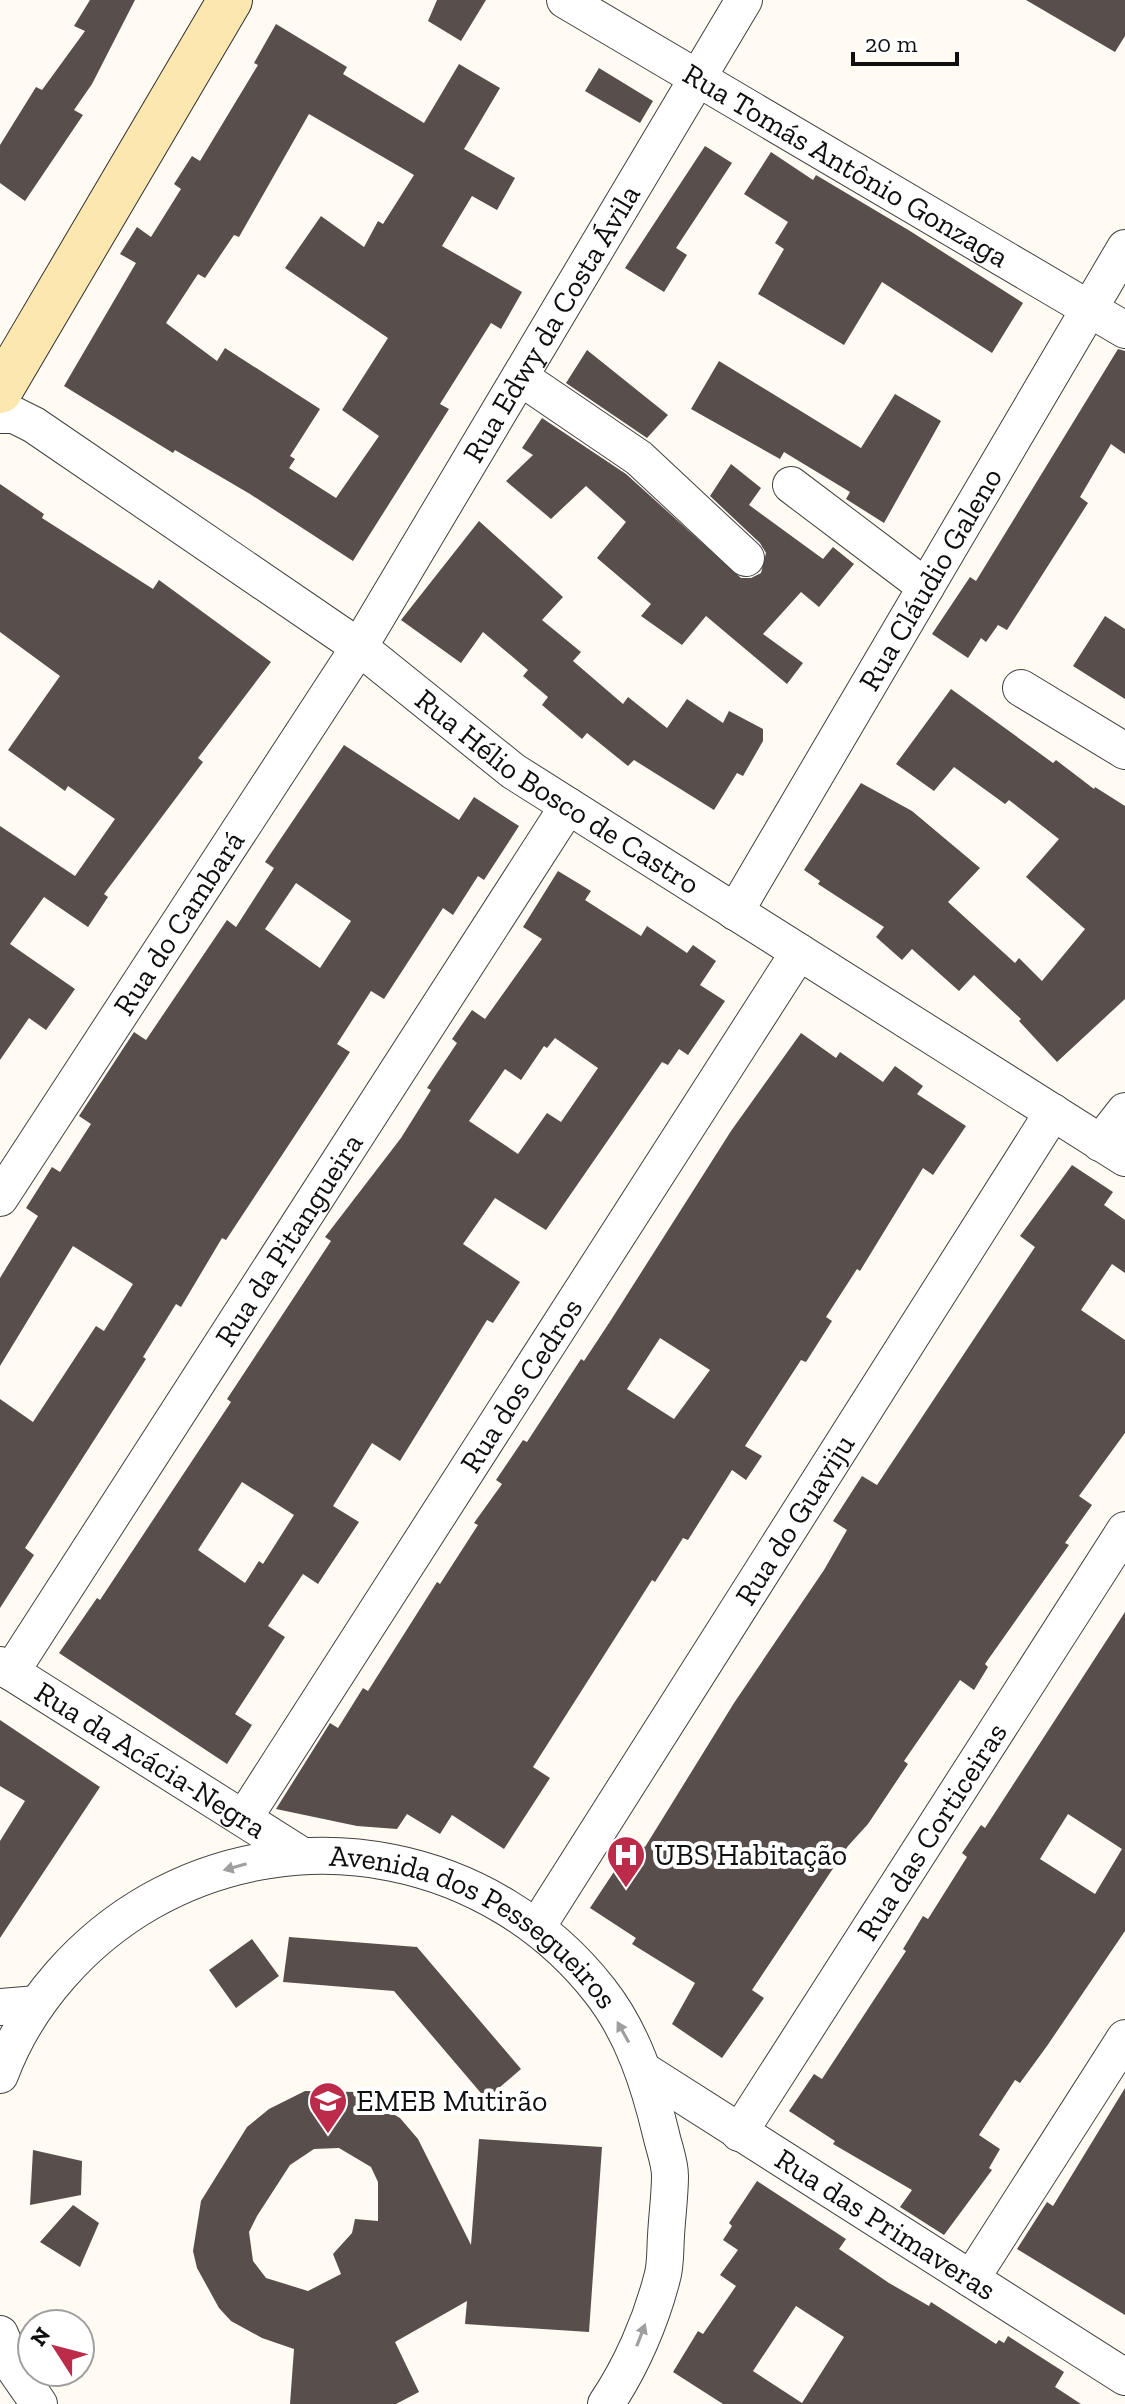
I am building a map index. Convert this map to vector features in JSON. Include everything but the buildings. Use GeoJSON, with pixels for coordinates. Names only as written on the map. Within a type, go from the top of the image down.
{"type":"FeatureCollection","features":[{"type":"Feature","properties":{"kind":"main road"},"geometry":{"type":"LineString","coordinates":[[0,391],[230,0]]}},
{"type":"Feature","properties":{"kind":"street","name":"Rua Tomás Antônio Gonzaga"},"geometry":{"type":"LineString","coordinates":[[565,0],[1125,330]]}},
{"type":"Feature","properties":{"kind":"street","name":"Rua Edwy da Costa Ávila"},"geometry":{"type":"LineString","coordinates":[[359,647],[744,0]]}},
{"type":"Feature","properties":{"kind":"street","name":"Rua Cláudio Galeno"},"geometry":{"type":"LineString","coordinates":[[735,912],[1125,248]]}},
{"type":"Feature","properties":{"kind":"street"},"geometry":{"type":"LineString","coordinates":[[520,377],[639,458],[746,558]]}},
{"type":"Feature","properties":{"kind":"street","name":"Rua Hélio Bosco de Castro"},"geometry":{"type":"LineString","coordinates":[[0,415],[14,415],[34,425],[359,647],[467,737],[568,806],[1113,1150]]}},
{"type":"Feature","properties":{"kind":"street"},"geometry":{"type":"LineString","coordinates":[[791,485],[926,587]]}},
{"type":"Feature","properties":{"kind":"street","name":"Rua do Cambará"},"geometry":{"type":"LineString","coordinates":[[0,1198],[359,647]]}},
{"type":"Feature","properties":{"kind":"street"},"geometry":{"type":"LineString","coordinates":[[1021,688],[1125,751]]}},
{"type":"Feature","properties":{"kind":"street","name":"Rua da Pitangueira"},"geometry":{"type":"LineString","coordinates":[[6,1668],[568,806]]}},
{"type":"Feature","properties":{"kind":"street","name":"Rua dos Cedros"},"geometry":{"type":"LineString","coordinates":[[244,1818],[799,952]]}},
{"type":"Feature","properties":{"kind":"street"},"geometry":{"type":"LineString","coordinates":[[1113,1150],[1125,1111]]}},
{"type":"Feature","properties":{"kind":"street","name":"Rua do Guaviju"},"geometry":{"type":"LineString","coordinates":[[537,1927],[1053,1112]]}},
{"type":"Feature","properties":{"kind":"street","name":"Rua das Corticeiras"},"geometry":{"type":"LineString","coordinates":[[739,2133],[1125,1530]]}},
{"type":"Feature","properties":{"kind":"street","name":"Rua da Acácia-Negra"},"geometry":{"type":"LineString","coordinates":[[6,1668],[301,1855]]}},
{"type":"Feature","properties":{"kind":"street","name":"Avenida dos Pessegueiros"},"geometry":{"type":"LineString","coordinates":[[2,2055],[37,2004],[77,1956],[126,1916],[180,1885],[240,1864],[301,1855],[364,1856],[426,1869],[484,1893],[537,1927],[601,1992],[646,2072],[670,2173],[663,2276],[631,2388],[606,2404]]}},
{"type":"Feature","properties":{"kind":"street"},"geometry":{"type":"LineString","coordinates":[[0,2007],[37,2004]]}},
{"type":"Feature","properties":{"kind":"street"},"geometry":{"type":"LineString","coordinates":[[971,2279],[1125,2038]]}},
{"type":"Feature","properties":{"kind":"street","name":"Rua das Primaveras"},"geometry":{"type":"LineString","coordinates":[[646,2072],[1125,2377]]}},
{"type":"Feature","properties":{"kind":"street"},"geometry":{"type":"LineString","coordinates":[[0,2334],[7,2363],[39,2404]]}},
{"type":"Feature","properties":{"kind":"place","name":"UBS Habitação"},"geometry":{"type":"Point","coordinates":[626,1889]}},
{"type":"Feature","properties":{"kind":"place","name":"EMEB Mutirão"},"geometry":{"type":"Point","coordinates":[328,2135]}}]}
